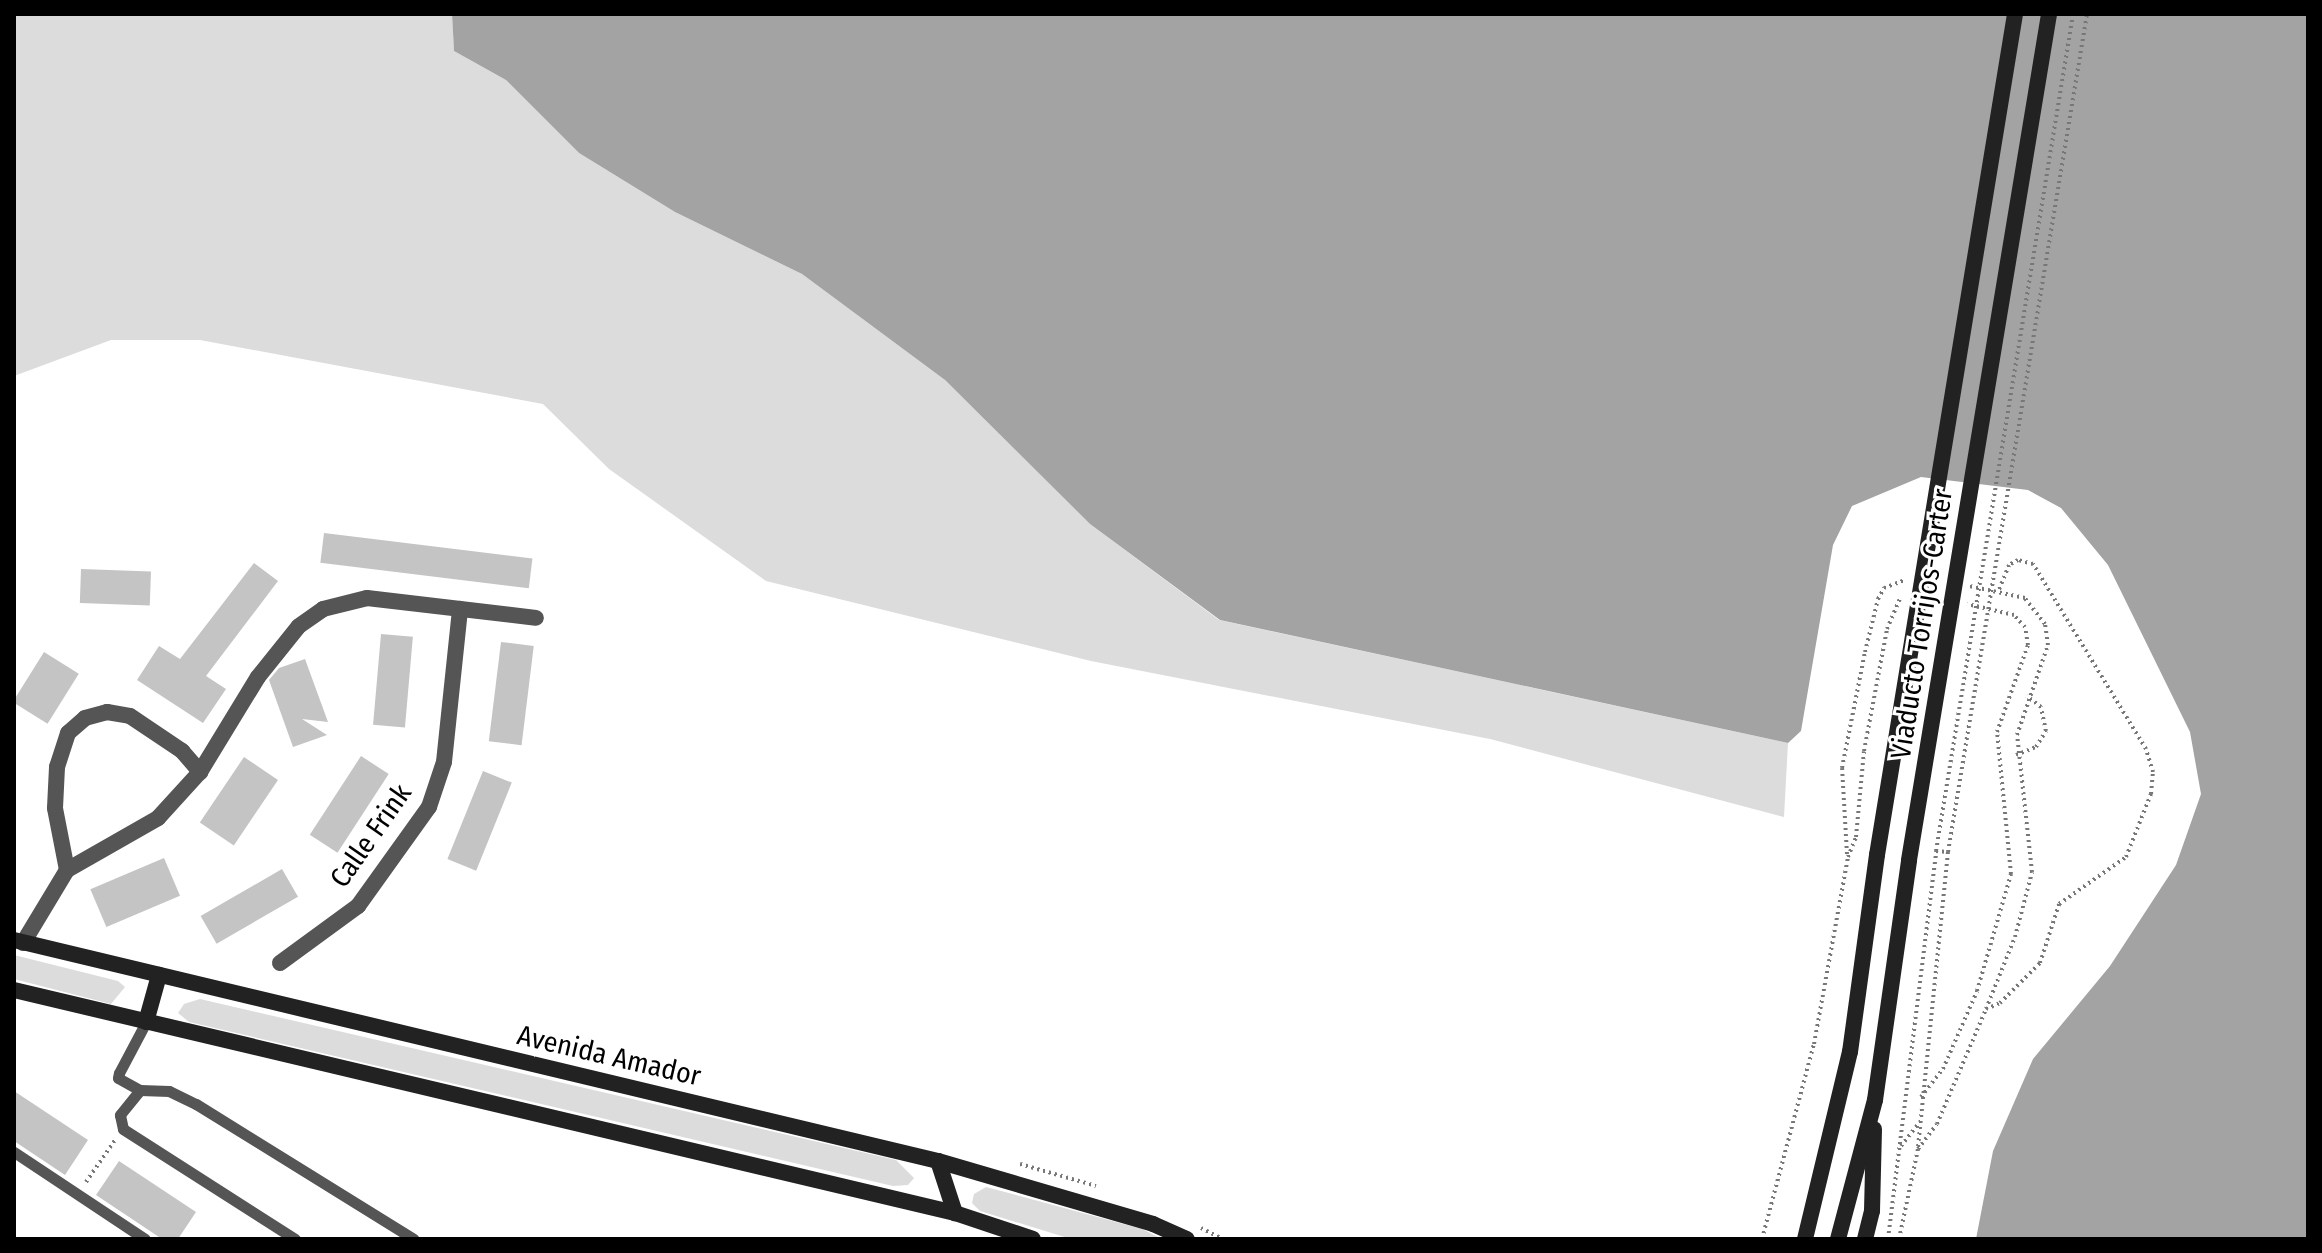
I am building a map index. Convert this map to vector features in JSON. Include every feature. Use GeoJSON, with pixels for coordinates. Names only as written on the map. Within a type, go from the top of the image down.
{"type":"FeatureCollection","features":[{"type":"Feature","properties":{"kind":"main road","name":"Viaducto Torrijos-Carter"},"geometry":{"type":"LineString","coordinates":[[1802,1239],[1817,1191],[1850,1052],[1877,855],[2015,14]]}},
{"type":"Feature","properties":{"kind":"main road","name":"Viaducto Torrijos-Carter"},"geometry":{"type":"LineString","coordinates":[[1838,1239],[1875,1100],[1909,860],[2049,14]]}},
{"type":"Feature","properties":{"kind":"main road","name":"Avenida Amador"},"geometry":{"type":"LineString","coordinates":[[18,942],[938,1161],[1153,1224],[1187,1239]]}},
{"type":"Feature","properties":{"kind":"main road"},"geometry":{"type":"LineString","coordinates":[[146,1022],[159,975]]}},
{"type":"Feature","properties":{"kind":"main road"},"geometry":{"type":"LineString","coordinates":[[14,990],[955,1213],[1033,1239]]}},
{"type":"Feature","properties":{"kind":"main road"},"geometry":{"type":"LineString","coordinates":[[1865,1239],[1872,1211],[1875,1100]]}},
{"type":"Feature","properties":{"kind":"main road"},"geometry":{"type":"LineString","coordinates":[[938,1161],[955,1213]]}},
{"type":"Feature","properties":{"kind":"street"},"geometry":{"type":"LineString","coordinates":[[18,942],[67,870],[158,818],[200,772],[258,677],[299,626],[323,609],[367,598],[536,618]]}},
{"type":"Feature","properties":{"kind":"street","name":"Calle Frink"},"geometry":{"type":"LineString","coordinates":[[280,963],[358,906],[429,807],[444,762],[460,609]]}},
{"type":"Feature","properties":{"kind":"street"},"geometry":{"type":"LineString","coordinates":[[67,870],[55,808],[57,767],[68,733],[85,718],[107,712],[130,716],[182,751],[200,772]]}},
{"type":"Feature","properties":{"kind":"lane"},"geometry":{"type":"LineString","coordinates":[[146,1022],[118,1078],[140,1090],[169,1091],[196,1104],[414,1239]]}},
{"type":"Feature","properties":{"kind":"lane"},"geometry":{"type":"LineString","coordinates":[[140,1090],[120,1115],[123,1129],[295,1239]]}},
{"type":"Feature","properties":{"kind":"lane"},"geometry":{"type":"LineString","coordinates":[[14,1152],[145,1239]]}},
{"type":"Feature","properties":{"kind":"path"},"geometry":{"type":"LineString","coordinates":[[1888,1239],[1936,851],[2073,14]]}},
{"type":"Feature","properties":{"kind":"path"},"geometry":{"type":"LineString","coordinates":[[1899,1239],[1918,1149],[1948,852],[2087,14]]}},
{"type":"Feature","properties":{"kind":"path"},"geometry":{"type":"LineString","coordinates":[[1986,1009],[2000,1003],[2040,963],[2059,904],[2126,857],[2151,794],[2153,772],[2146,749],[2033,564],[2018,560],[2009,565],[1999,590]]}},
{"type":"Feature","properties":{"kind":"path"},"geometry":{"type":"LineString","coordinates":[[1848,857],[1842,768],[1865,652],[1884,588],[1910,579]]}},
{"type":"Feature","properties":{"kind":"path"},"geometry":{"type":"LineString","coordinates":[[1918,1149],[1937,1124],[1986,1009],[2015,937],[2032,872],[2016,755],[2027,696],[2048,645],[2045,624],[2025,598],[1999,590],[1954,584]]}},
{"type":"Feature","properties":{"kind":"path"},"geometry":{"type":"LineString","coordinates":[[1762,1239],[1814,1044],[1848,857],[1856,837],[1864,751],[1887,629],[1895,603],[1905,596]]}},
{"type":"Feature","properties":{"kind":"path"},"geometry":{"type":"LineString","coordinates":[[1921,1097],[1943,1069],[1977,991],[2003,910],[2012,865],[1997,769],[1997,732],[2028,645],[2025,627],[2014,615],[1952,602]]}},
{"type":"Feature","properties":{"kind":"path"},"geometry":{"type":"LineString","coordinates":[[2016,755],[2036,747],[2046,731],[2041,707],[2027,696]]}},
{"type":"Feature","properties":{"kind":"path"},"geometry":{"type":"LineString","coordinates":[[1936,851],[1948,852]]}},
{"type":"Feature","properties":{"kind":"path"},"geometry":{"type":"LineString","coordinates":[[1901,1146],[1919,1123]]}},
{"type":"Feature","properties":{"kind":"path"},"geometry":{"type":"LineString","coordinates":[[78,1194],[123,1129]]}},
{"type":"Feature","properties":{"kind":"shaded area"},"geometry":{"type":"Polygon","coordinates":[[[14,14],[452,14],[454,51],[506,80],[579,153],[675,212],[802,274],[945,380],[1090,524],[1219,620],[1788,743],[1784,817],[1490,739],[1091,661],[766,581],[609,469],[543,404],[200,340],[111,340],[14,376],[14,14]]]}},
{"type":"Feature","properties":{"kind":"shaded area"},"geometry":{"type":"Polygon","coordinates":[[[452,14],[2308,14],[2308,1239],[1976,1239],[1993,1151],[2033,1059],[2110,966],[2176,865],[2201,794],[2190,732],[2108,565],[2061,508],[2028,490],[1921,477],[1852,506],[1833,545],[1801,731],[1788,743],[1220,620],[1090,524],[945,380],[802,274],[675,212],[579,153],[506,80],[454,51],[452,14]]]}},
{"type":"Feature","properties":{"kind":"shaded area"},"geometry":{"type":"Polygon","coordinates":[[[14,955],[118,981],[125,987],[111,1004],[14,979],[14,955]]]}},
{"type":"Feature","properties":{"kind":"shaded area"},"geometry":{"type":"Polygon","coordinates":[[[200,999],[896,1160],[914,1178],[908,1185],[893,1186],[189,1022],[178,1013],[184,1004],[200,999]]]}},
{"type":"Feature","properties":{"kind":"shaded area"},"geometry":{"type":"Polygon","coordinates":[[[986,1187],[1142,1229],[1162,1239],[1071,1239],[980,1211],[972,1203],[974,1194],[986,1187]]]}},
{"type":"Feature","properties":{"kind":"building"},"geometry":{"type":"Polygon","coordinates":[[[324,533],[532,559],[529,588],[320,563],[324,533]]]}},
{"type":"Feature","properties":{"kind":"building"},"geometry":{"type":"Polygon","coordinates":[[[254,563],[278,581],[206,676],[226,689],[203,723],[137,680],[159,646],[180,659],[254,563]]]}},
{"type":"Feature","properties":{"kind":"building"},"geometry":{"type":"Polygon","coordinates":[[[81,569],[151,571],[150,605],[80,603],[81,569]]]}},
{"type":"Feature","properties":{"kind":"building"},"geometry":{"type":"Polygon","coordinates":[[[381,634],[413,637],[405,727],[373,725],[381,634]]]}},
{"type":"Feature","properties":{"kind":"building"},"geometry":{"type":"Polygon","coordinates":[[[501,642],[534,646],[522,745],[489,741],[501,642]]]}},
{"type":"Feature","properties":{"kind":"building"},"geometry":{"type":"Polygon","coordinates":[[[44,652],[79,674],[48,724],[14,703],[44,652]]]}},
{"type":"Feature","properties":{"kind":"building"},"geometry":{"type":"Polygon","coordinates":[[[305,659],[328,722],[302,719],[327,735],[293,747],[269,680],[279,668],[305,659]]]}},
{"type":"Feature","properties":{"kind":"building"},"geometry":{"type":"Polygon","coordinates":[[[361,756],[389,774],[337,853],[310,835],[361,756]]]}},
{"type":"Feature","properties":{"kind":"building"},"geometry":{"type":"Polygon","coordinates":[[[244,757],[278,780],[234,845],[200,822],[244,757]]]}},
{"type":"Feature","properties":{"kind":"building"},"geometry":{"type":"Polygon","coordinates":[[[483,771],[512,783],[476,871],[447,859],[483,771]]]}},
{"type":"Feature","properties":{"kind":"building"},"geometry":{"type":"Polygon","coordinates":[[[164,858],[180,896],[106,927],[90,889],[164,858]]]}},
{"type":"Feature","properties":{"kind":"building"},"geometry":{"type":"Polygon","coordinates":[[[282,869],[298,897],[217,944],[201,916],[282,869]]]}},
{"type":"Feature","properties":{"kind":"building"},"geometry":{"type":"Polygon","coordinates":[[[14,1091],[88,1140],[65,1175],[14,1141],[14,1091]]]}},
{"type":"Feature","properties":{"kind":"building"},"geometry":{"type":"Polygon","coordinates":[[[119,1161],[196,1212],[178,1239],[162,1239],[96,1195],[119,1161]]]}}]}
